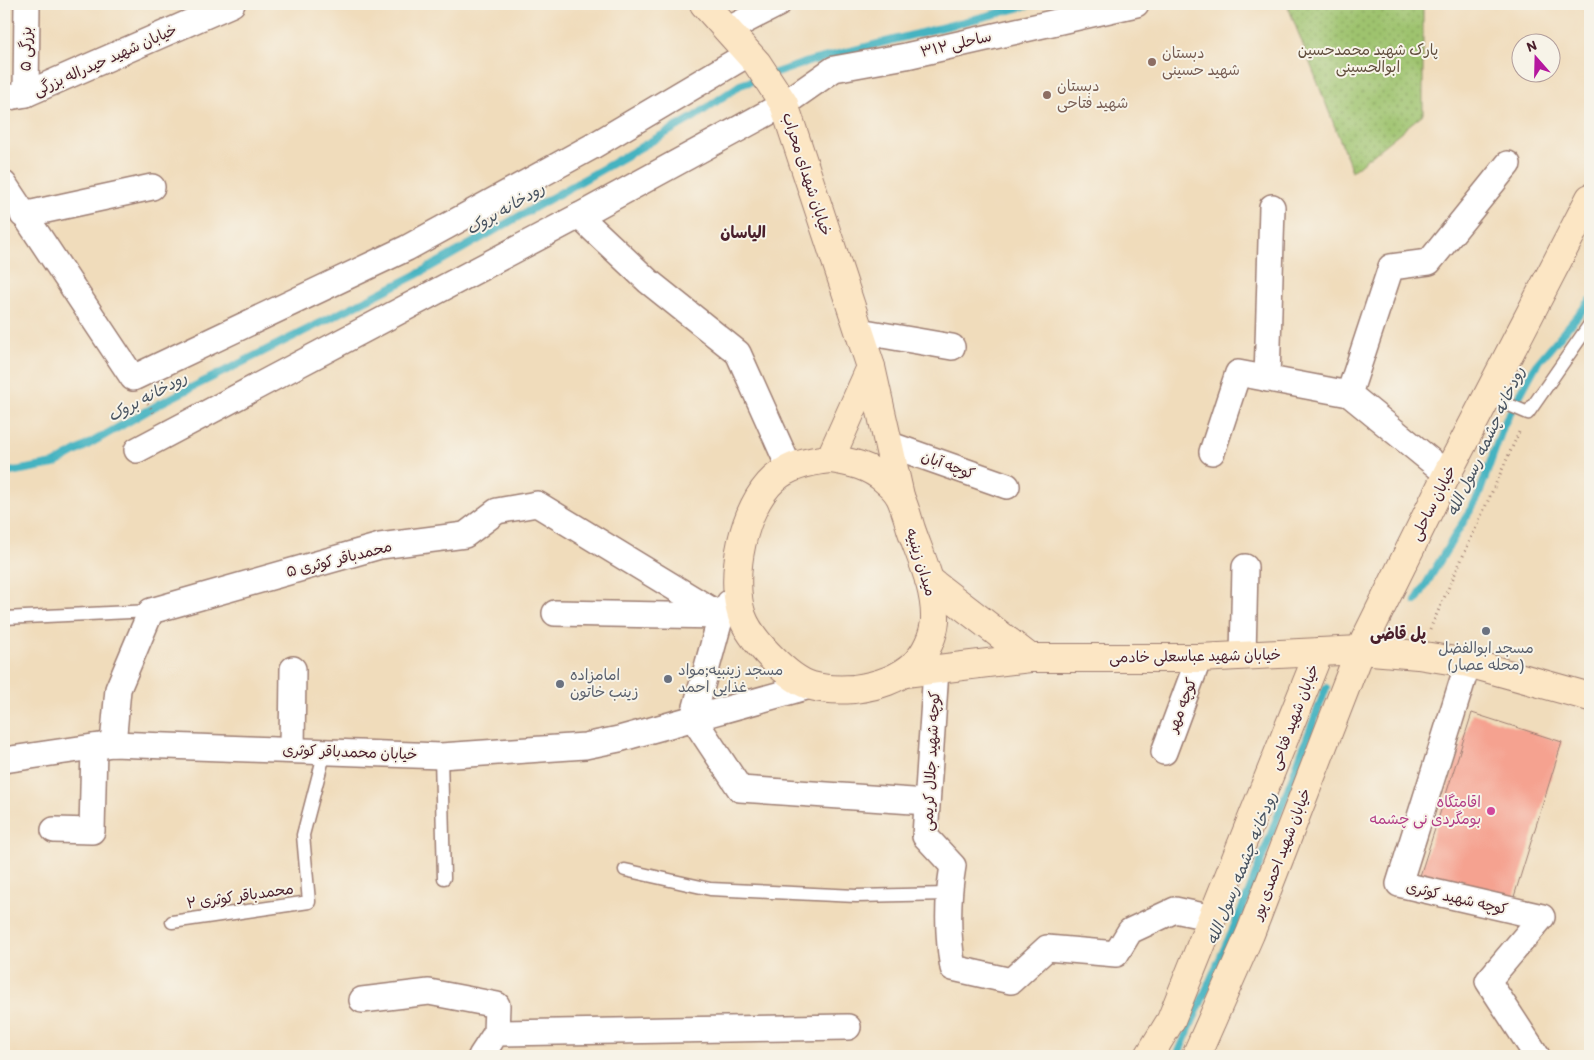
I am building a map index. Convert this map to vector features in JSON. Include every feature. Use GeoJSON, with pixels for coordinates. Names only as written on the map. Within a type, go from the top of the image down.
{"type":"FeatureCollection","features":[{"type":"Feature","properties":{"kind":"street","name":"بزرگی ۵"},"geometry":{"type":"LineString","coordinates":[[15,96],[27,4]]}},
{"type":"Feature","properties":{"kind":"street","name":"خیابان شهید حیدراله بزرگی"},"geometry":{"type":"LineString","coordinates":[[15,96],[232,4]]}},
{"type":"Feature","properties":{"kind":"street","name":"خیابان شهدای محراب"},"geometry":{"type":"LineString","coordinates":[[704,4],[753,58],[782,99],[871,367],[900,496]]}},
{"type":"Feature","properties":{"kind":"street"},"geometry":{"type":"LineString","coordinates":[[727,30],[778,4]]}},
{"type":"Feature","properties":{"kind":"street","name":"ساحلی ۳۱۲"},"geometry":{"type":"LineString","coordinates":[[137,450],[579,216],[834,69],[906,56],[1136,4]]}},
{"type":"Feature","properties":{"kind":"street"},"geometry":{"type":"LineString","coordinates":[[4,184],[132,378],[407,248],[753,58]]}},
{"type":"Feature","properties":{"kind":"street"},"geometry":{"type":"LineString","coordinates":[[1349,394],[1391,267],[1429,262],[1508,164]]}},
{"type":"Feature","properties":{"kind":"street"},"geometry":{"type":"LineString","coordinates":[[23,215],[152,187]]}},
{"type":"Feature","properties":{"kind":"street","name":"خیابان ساحلی"},"geometry":{"type":"LineString","coordinates":[[1360,650],[1447,474],[1492,398],[1590,198]]}},
{"type":"Feature","properties":{"kind":"street"},"geometry":{"type":"LineString","coordinates":[[1267,379],[1272,207]]}},
{"type":"Feature","properties":{"kind":"street"},"geometry":{"type":"LineString","coordinates":[[579,216],[648,281],[738,353],[790,469]]}},
{"type":"Feature","properties":{"kind":"street"},"geometry":{"type":"LineString","coordinates":[[859,331],[952,347]]}},
{"type":"Feature","properties":{"kind":"street"},"geometry":{"type":"LineString","coordinates":[[830,459],[871,367]]}},
{"type":"Feature","properties":{"kind":"street"},"geometry":{"type":"LineString","coordinates":[[1212,452],[1238,373],[1349,394],[1447,474]]}},
{"type":"Feature","properties":{"kind":"street","name":"کوچه آبان"},"geometry":{"type":"LineString","coordinates":[[888,444],[1008,486]]}},
{"type":"Feature","properties":{"kind":"street","name":"میدان زینبیه"},"geometry":{"type":"LineString","coordinates":[[830,459],[850,462],[870,469],[886,481],[900,496],[929,580],[935,621],[927,648],[917,662],[904,673],[886,682],[866,688],[844,690],[810,686],[789,673],[758,644],[742,617],[736,593],[742,543],[749,518],[760,497],[774,478],[790,469],[810,461],[830,459]]}},
{"type":"Feature","properties":{"kind":"street","name":"محمدباقر کوثری ۵"},"geometry":{"type":"LineString","coordinates":[[151,611],[380,546],[465,535],[497,511],[538,504],[721,616]]}},
{"type":"Feature","properties":{"kind":"street"},"geometry":{"type":"LineString","coordinates":[[1243,656],[1245,567]]}},
{"type":"Feature","properties":{"kind":"street"},"geometry":{"type":"LineString","coordinates":[[929,580],[1030,658]]}},
{"type":"Feature","properties":{"kind":"street"},"geometry":{"type":"LineString","coordinates":[[736,593],[721,616],[693,718],[740,788],[928,802]]}},
{"type":"Feature","properties":{"kind":"street"},"geometry":{"type":"LineString","coordinates":[[54,830],[92,830],[103,745],[118,689],[151,611]]}},
{"type":"Feature","properties":{"kind":"street"},"geometry":{"type":"LineString","coordinates":[[555,613],[721,616]]}},
{"type":"Feature","properties":{"kind":"street","name":"خیابان شهید عباسعلی خادمی"},"geometry":{"type":"LineString","coordinates":[[904,673],[1030,658],[1199,658],[1360,650],[1418,655],[1468,664],[1590,697]]}},
{"type":"Feature","properties":{"kind":"street","name":"خیابان شهید احمدی پور"},"geometry":{"type":"LineString","coordinates":[[1196,1056],[1360,650]]}},
{"type":"Feature","properties":{"kind":"street","name":"خیابان شهید فتاحی"},"geometry":{"type":"LineString","coordinates":[[1149,1056],[1172,1020],[1216,919],[1319,652]]}},
{"type":"Feature","properties":{"kind":"street","name":"کوچه مهر"},"geometry":{"type":"LineString","coordinates":[[1164,752],[1199,658]]}},
{"type":"Feature","properties":{"kind":"street","name":"کوچه شهید کوثری"},"geometry":{"type":"LineString","coordinates":[[1468,664],[1399,884],[1542,918],[1488,982],[1537,1056]]}},
{"type":"Feature","properties":{"kind":"street"},"geometry":{"type":"LineString","coordinates":[[292,750],[293,669]]}},
{"type":"Feature","properties":{"kind":"street","name":"کوچه شهید جلال کریمی"},"geometry":{"type":"LineString","coordinates":[[936,670],[925,836],[953,866],[948,894],[948,938],[953,968],[1011,981],[1047,948],[1116,954],[1130,931],[1175,910],[1216,919]]}},
{"type":"Feature","properties":{"kind":"street","name":"خیابان محمدباقر کوثری"},"geometry":{"type":"LineString","coordinates":[[4,760],[103,745],[441,756],[584,746],[619,739],[810,686]]}},
{"type":"Feature","properties":{"kind":"street"},"geometry":{"type":"LineString","coordinates":[[1216,919],[1247,933]]}},
{"type":"Feature","properties":{"kind":"street"},"geometry":{"type":"LineString","coordinates":[[362,1000],[429,992],[498,1005],[496,1033],[481,1056]]}},
{"type":"Feature","properties":{"kind":"street"},"geometry":{"type":"LineString","coordinates":[[496,1033],[848,1027]]}},
{"type":"Feature","properties":{"kind":"lane"},"geometry":{"type":"LineString","coordinates":[[1492,398],[1524,411],[1590,324]]}},
{"type":"Feature","properties":{"kind":"lane"},"geometry":{"type":"LineString","coordinates":[[4,618],[151,611]]}},
{"type":"Feature","properties":{"kind":"lane","name":"محمدباقر کوثری ۲"},"geometry":{"type":"LineString","coordinates":[[172,922],[309,902],[303,835],[325,751]]}},
{"type":"Feature","properties":{"kind":"lane"},"geometry":{"type":"LineString","coordinates":[[441,756],[444,878]]}},
{"type":"Feature","properties":{"kind":"lane"},"geometry":{"type":"LineString","coordinates":[[625,870],[710,889],[856,896],[948,894]]}},
{"type":"Feature","properties":{"kind":"path"},"geometry":{"type":"LineString","coordinates":[[1418,655],[1524,411]]}},
{"type":"Feature","properties":{"kind":"green space","name":"پارک شهید محمدحسین ابوالحسینی"},"geometry":{"type":"Polygon","coordinates":[[[1287,4],[1423,4],[1423,114],[1352,171],[1287,4]]]}},
{"type":"Feature","properties":{"kind":"building","name":"اقامتگاه بومگردی نی چشمه"},"geometry":{"type":"Polygon","coordinates":[[[1472,713],[1562,742],[1513,900],[1419,879],[1472,713]]]}},
{"type":"Feature","properties":{"kind":"waterway","name":"رودخانه بروک"},"geometry":{"type":"LineString","coordinates":[[4,473],[54,464],[161,403],[416,275],[694,117],[740,85],[811,61],[1033,4]]}},
{"type":"Feature","properties":{"kind":"waterway","name":"رودخانه چشمه رسول الله"},"geometry":{"type":"LineString","coordinates":[[1416,601],[1478,497],[1504,424],[1536,365],[1590,301]]}},
{"type":"Feature","properties":{"kind":"waterway","name":"رودخانه چشمه رسول الله"},"geometry":{"type":"LineString","coordinates":[[1177,1056],[1248,895],[1326,688]]}},
{"type":"Feature","properties":{"kind":"place","name":"دبستان شهید حسینی"},"geometry":{"type":"Point","coordinates":[1152,62]}},
{"type":"Feature","properties":{"kind":"place","name":"دبستان شهید فتاحی"},"geometry":{"type":"Point","coordinates":[1047,95]}},
{"type":"Feature","properties":{"kind":"place","name":"مسجد ابوالفضل (محله عصار)"},"geometry":{"type":"Point","coordinates":[1486,631]}},
{"type":"Feature","properties":{"kind":"place","name":"مسجد زینبیه;مواد غذایی احمد"},"geometry":{"type":"Point","coordinates":[668,679]}},
{"type":"Feature","properties":{"kind":"place","name":"امامزاده زینب خاتون"},"geometry":{"type":"Point","coordinates":[560,684]}},
{"type":"Feature","properties":{"kind":"place","name":"اقامتگاه بومگردی نی چشمه"},"geometry":{"type":"Point","coordinates":[1491,811]}},
{"type":"Feature","properties":{"kind":"district","name":"الیاسان"},"geometry":{"type":"Point","coordinates":[743,232]}},
{"type":"Feature","properties":{"kind":"district","name":"پل قاضی"},"geometry":{"type":"Point","coordinates":[1398,633]}}]}
